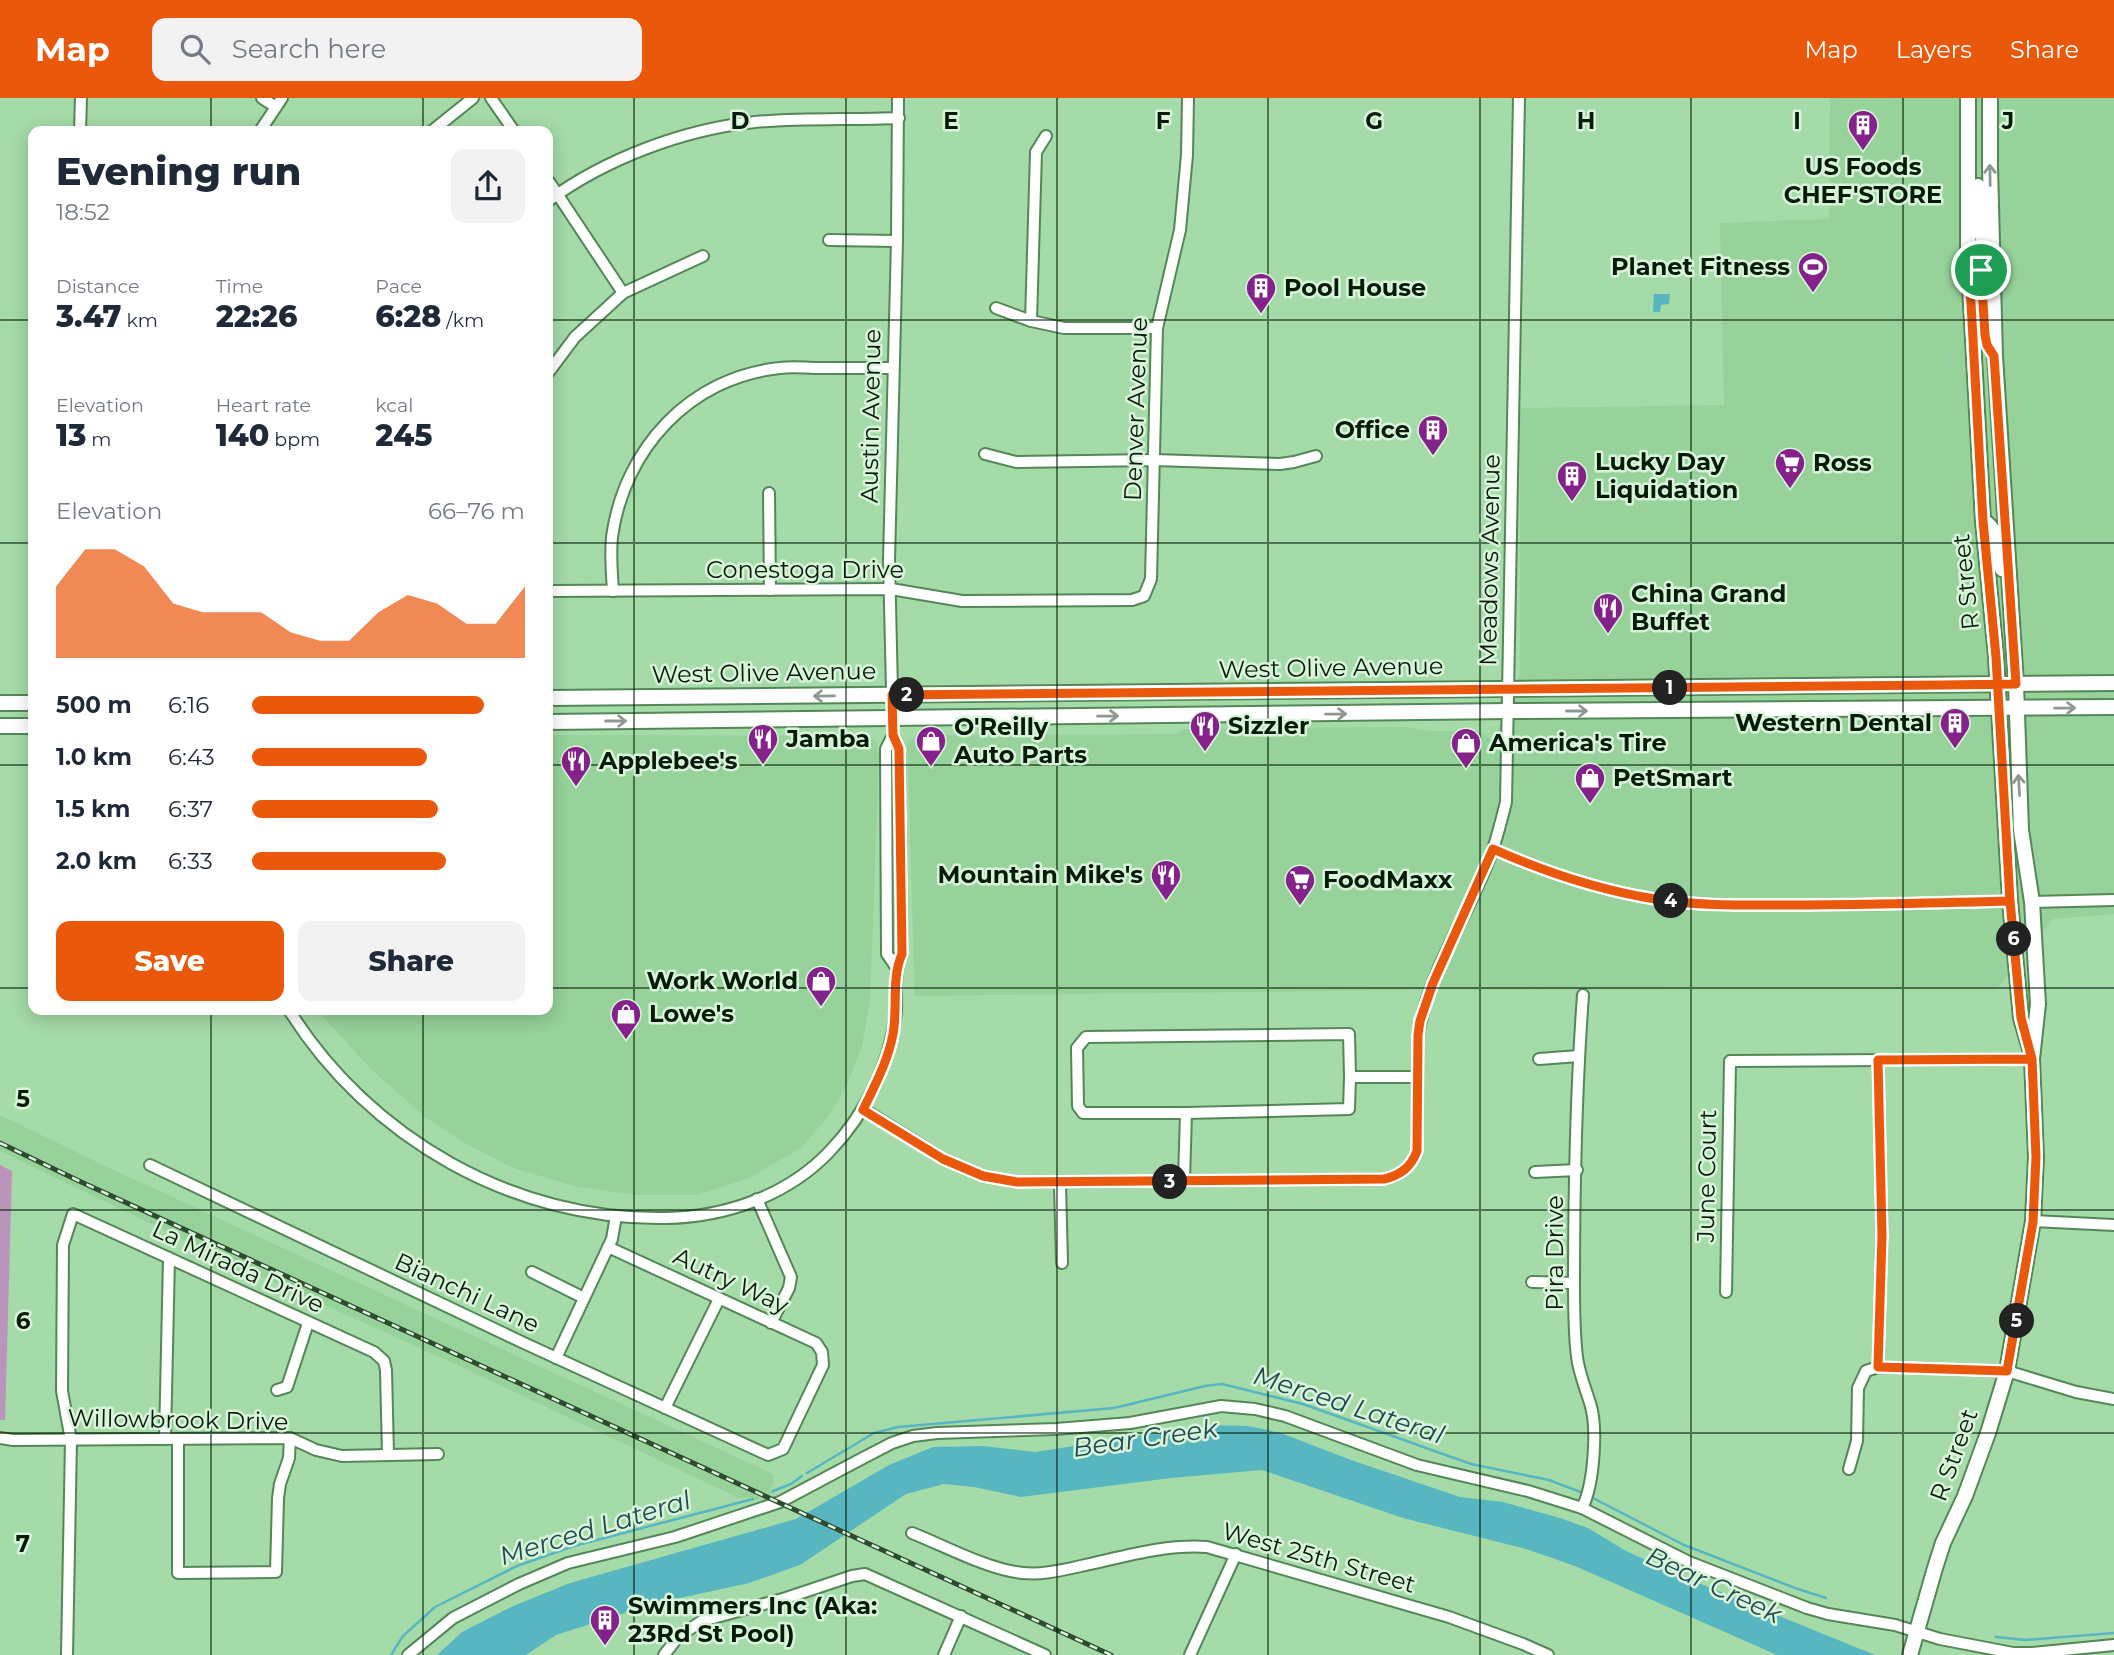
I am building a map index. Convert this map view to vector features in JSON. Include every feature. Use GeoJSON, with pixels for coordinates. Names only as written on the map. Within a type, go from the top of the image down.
{"type":"FeatureCollection","features":[{"type":"Feature","properties":{"kind":"main road","name":"R Street"},"geometry":{"type":"LineString","coordinates":[[1968,98],[1968,249],[1983,521],[1998,684],[2010,901],[2021,1018],[2032,1059]]}},
{"type":"Feature","properties":{"kind":"main road","name":"R Street"},"geometry":{"type":"LineString","coordinates":[[1912,1651],[1939,1556],[1965,1496],[2007,1371],[2033,1222],[2036,1157],[2032,1059],[2038,994],[2032,902],[2021,830],[2016,684],[1994,356],[1990,98]]}},
{"type":"Feature","properties":{"kind":"main road"},"geometry":{"type":"LineString","coordinates":[[1968,155],[1977,171],[1981,236],[1985,246],[1991,248]]}},
{"type":"Feature","properties":{"kind":"main road"},"geometry":{"type":"LineString","coordinates":[[1968,249],[1979,262],[1981,270],[1985,335],[1987,345],[1994,356]]}},
{"type":"Feature","properties":{"kind":"main road"},"geometry":{"type":"LineString","coordinates":[[1978,426],[1986,439],[1991,507],[1994,514],[2005,517]]}},
{"type":"Feature","properties":{"kind":"main road"},"geometry":{"type":"LineString","coordinates":[[1983,521],[1990,524],[1994,531],[2001,568],[2009,578]]}},
{"type":"Feature","properties":{"kind":"main road","name":"West Olive Avenue"},"geometry":{"type":"LineString","coordinates":[[553,698],[2114,682]]}},
{"type":"Feature","properties":{"kind":"main road"},"geometry":{"type":"LineString","coordinates":[[0,703],[28,703]]}},
{"type":"Feature","properties":{"kind":"main road","name":"West Olive Avenue"},"geometry":{"type":"LineString","coordinates":[[553,722],[2114,707]]}},
{"type":"Feature","properties":{"kind":"main road"},"geometry":{"type":"LineString","coordinates":[[0,726],[28,726]]}},
{"type":"Feature","properties":{"kind":"main road"},"geometry":{"type":"LineString","coordinates":[[2007,839],[2014,850],[2021,894],[2032,902]]}},
{"type":"Feature","properties":{"kind":"main road"},"geometry":{"type":"LineString","coordinates":[[2010,901],[2020,920],[2026,977],[2038,994]]}},
{"type":"Feature","properties":{"kind":"street"},"geometry":{"type":"LineString","coordinates":[[80,98],[80,126]]}},
{"type":"Feature","properties":{"kind":"street"},"geometry":{"type":"LineString","coordinates":[[262,98],[279,103],[263,126]]}},
{"type":"Feature","properties":{"kind":"street"},"geometry":{"type":"LineString","coordinates":[[438,126],[473,98]]}},
{"type":"Feature","properties":{"kind":"street"},"geometry":{"type":"LineString","coordinates":[[491,98],[511,126]]}},
{"type":"Feature","properties":{"kind":"street","name":"Austin Avenue"},"geometry":{"type":"LineString","coordinates":[[293,1015],[327,1062],[363,1100],[398,1129],[436,1155],[478,1178],[534,1200],[569,1209],[637,1219],[682,1218],[737,1208],[791,1182],[829,1153],[863,1110],[883,1068],[892,1035],[896,1010],[896,967],[902,954],[899,749],[893,735],[889,560],[898,98]]}},
{"type":"Feature","properties":{"kind":"street","name":"Denver Avenue"},"geometry":{"type":"LineString","coordinates":[[1144,596],[1151,579],[1157,328],[1180,230],[1187,155],[1188,98]]}},
{"type":"Feature","properties":{"kind":"street","name":"Meadows Avenue"},"geometry":{"type":"LineString","coordinates":[[1184,1181],[1384,1179],[1406,1170],[1417,1151],[1418,1035],[1426,1001],[1493,849],[1506,802],[1519,98]]}},
{"type":"Feature","properties":{"kind":"street"},"geometry":{"type":"LineString","coordinates":[[553,197],[599,169],[631,154],[711,130],[752,122],[899,118]]}},
{"type":"Feature","properties":{"kind":"street"},"geometry":{"type":"LineString","coordinates":[[1031,321],[1036,152],[1046,136]]}},
{"type":"Feature","properties":{"kind":"street"},"geometry":{"type":"LineString","coordinates":[[553,188],[624,293]]}},
{"type":"Feature","properties":{"kind":"street"},"geometry":{"type":"LineString","coordinates":[[829,240],[897,241]]}},
{"type":"Feature","properties":{"kind":"street"},"geometry":{"type":"LineString","coordinates":[[553,366],[575,337],[624,293],[703,256]]}},
{"type":"Feature","properties":{"kind":"street"},"geometry":{"type":"LineString","coordinates":[[996,308],[1031,321],[1064,328],[1157,328]]}},
{"type":"Feature","properties":{"kind":"street"},"geometry":{"type":"LineString","coordinates":[[613,591],[612,539],[621,497],[643,450],[669,420],[701,395],[738,377],[780,368],[893,368]]}},
{"type":"Feature","properties":{"kind":"street"},"geometry":{"type":"LineString","coordinates":[[985,454],[1016,462],[1154,460],[1280,464],[1315,456]]}},
{"type":"Feature","properties":{"kind":"street"},"geometry":{"type":"LineString","coordinates":[[769,493],[770,590]]}},
{"type":"Feature","properties":{"kind":"street","name":"Conestoga Drive"},"geometry":{"type":"LineString","coordinates":[[553,591],[891,589],[962,601],[1132,600],[1144,596]]}},
{"type":"Feature","properties":{"kind":"street","name":"Austin Avenue"},"geometry":{"type":"LineString","coordinates":[[893,735],[886,749],[887,954],[896,967]]}},
{"type":"Feature","properties":{"kind":"street"},"geometry":{"type":"LineString","coordinates":[[886,802],[893,814],[894,848],[899,862]]}},
{"type":"Feature","properties":{"kind":"street"},"geometry":{"type":"LineString","coordinates":[[1493,849],[1551,873],[1654,899],[1686,903],[1876,905],[2010,901]]}},
{"type":"Feature","properties":{"kind":"street"},"geometry":{"type":"LineString","coordinates":[[887,865],[893,874],[894,909],[901,920]]}},
{"type":"Feature","properties":{"kind":"street"},"geometry":{"type":"LineString","coordinates":[[2032,902],[2114,900]]}},
{"type":"Feature","properties":{"kind":"street","name":"Pira Drive"},"geometry":{"type":"LineString","coordinates":[[1583,995],[1574,1283],[1577,1356],[1581,1380],[1592,1413],[1592,1476],[1586,1499]]}},
{"type":"Feature","properties":{"kind":"street"},"geometry":{"type":"LineString","coordinates":[[1349,1034],[1349,1109],[1186,1113],[1083,1113],[1078,1106],[1077,1048],[1087,1037],[1349,1034]]}},
{"type":"Feature","properties":{"kind":"street"},"geometry":{"type":"LineString","coordinates":[[1539,1059],[1579,1056]]}},
{"type":"Feature","properties":{"kind":"street"},"geometry":{"type":"LineString","coordinates":[[1878,1367],[1882,1236],[1878,1060],[2032,1059]]}},
{"type":"Feature","properties":{"kind":"street","name":"June Court"},"geometry":{"type":"LineString","coordinates":[[1726,1292],[1730,1061],[1878,1060]]}},
{"type":"Feature","properties":{"kind":"street"},"geometry":{"type":"LineString","coordinates":[[1350,1077],[1417,1077]]}},
{"type":"Feature","properties":{"kind":"street"},"geometry":{"type":"LineString","coordinates":[[863,1110],[926,1150],[983,1176],[1017,1182],[1060,1183],[1184,1181],[1186,1113]]}},
{"type":"Feature","properties":{"kind":"street","name":"Bianchi Lane"},"geometry":{"type":"LineString","coordinates":[[150,1165],[556,1358],[768,1455]]}},
{"type":"Feature","properties":{"kind":"street"},"geometry":{"type":"LineString","coordinates":[[1535,1172],[1577,1170]]}},
{"type":"Feature","properties":{"kind":"street"},"geometry":{"type":"LineString","coordinates":[[1060,1183],[1062,1263]]}},
{"type":"Feature","properties":{"kind":"street"},"geometry":{"type":"LineString","coordinates":[[757,1199],[791,1277],[789,1288],[771,1323]]}},
{"type":"Feature","properties":{"kind":"street","name":"La Mirada Drive"},"geometry":{"type":"LineString","coordinates":[[71,1440],[62,1391],[63,1245],[73,1214],[374,1352],[384,1361],[386,1370],[388,1455]]}},
{"type":"Feature","properties":{"kind":"street"},"geometry":{"type":"LineString","coordinates":[[556,1358],[612,1239],[616,1216]]}},
{"type":"Feature","properties":{"kind":"street"},"geometry":{"type":"LineString","coordinates":[[2033,1222],[2114,1225]]}},
{"type":"Feature","properties":{"kind":"street","name":"Autry Way"},"geometry":{"type":"LineString","coordinates":[[608,1247],[816,1343],[822,1352],[823,1365],[783,1449],[768,1455]]}},
{"type":"Feature","properties":{"kind":"street"},"geometry":{"type":"LineString","coordinates":[[165,1439],[169,1258]]}},
{"type":"Feature","properties":{"kind":"street"},"geometry":{"type":"LineString","coordinates":[[532,1272],[584,1298]]}},
{"type":"Feature","properties":{"kind":"street"},"geometry":{"type":"LineString","coordinates":[[1532,1282],[1574,1283]]}},
{"type":"Feature","properties":{"kind":"street"},"geometry":{"type":"LineString","coordinates":[[665,1408],[719,1299]]}},
{"type":"Feature","properties":{"kind":"street"},"geometry":{"type":"LineString","coordinates":[[277,1390],[287,1387],[308,1324]]}},
{"type":"Feature","properties":{"kind":"street"},"geometry":{"type":"LineString","coordinates":[[1849,1469],[1857,1441],[1858,1388],[1866,1371],[1878,1367],[2007,1371],[2076,1392],[2114,1399]]}},
{"type":"Feature","properties":{"kind":"street"},"geometry":{"type":"LineString","coordinates":[[408,1655],[453,1618],[519,1584],[568,1563],[675,1537],[780,1502],[892,1443],[913,1436],[1130,1423],[1221,1406],[1255,1409],[1285,1416],[1417,1465],[1528,1492],[1586,1499],[1689,1562],[1828,1614],[2013,1653],[2114,1646]]}},
{"type":"Feature","properties":{"kind":"street","name":"Willowbrook Drive"},"geometry":{"type":"LineString","coordinates":[[0,1438],[290,1438],[331,1454],[438,1454]]}},
{"type":"Feature","properties":{"kind":"street"},"geometry":{"type":"LineString","coordinates":[[178,1439],[178,1573],[276,1573],[278,1498],[289,1458],[290,1438]]}},
{"type":"Feature","properties":{"kind":"street"},"geometry":{"type":"LineString","coordinates":[[67,1655],[71,1440]]}},
{"type":"Feature","properties":{"kind":"street","name":"West 25th Street"},"geometry":{"type":"LineString","coordinates":[[912,1533],[1001,1569],[1024,1574],[1051,1572],[1163,1548],[1208,1547],[1449,1617],[1548,1655]]}},
{"type":"Feature","properties":{"kind":"street"},"geometry":{"type":"LineString","coordinates":[[1190,1655],[1236,1554]]}},
{"type":"Feature","properties":{"kind":"street"},"geometry":{"type":"LineString","coordinates":[[666,1654],[678,1637],[702,1621],[865,1574],[1045,1655]]}},
{"type":"Feature","properties":{"kind":"street"},"geometry":{"type":"LineString","coordinates":[[944,1655],[961,1616]]}},
{"type":"Feature","properties":{"kind":"shaded area"},"geometry":{"type":"Polygon","coordinates":[[[1830,98],[2114,98],[2114,914],[2053,919],[1997,989],[1412,990],[915,996],[907,742],[920,735],[1177,734],[1183,729],[1403,727],[1433,731],[1479,731],[1493,741],[1520,675],[1520,408],[1724,405],[1720,223],[1829,219],[1830,98]]]}},
{"type":"Feature","properties":{"kind":"shaded area"},"geometry":{"type":"Polygon","coordinates":[[[553,735],[867,736],[877,742],[879,755],[870,1000],[862,1045],[848,1083],[830,1114],[802,1147],[749,1178],[697,1195],[636,1195],[578,1187],[513,1168],[466,1144],[425,1117],[370,1068],[322,1015],[553,1015],[553,735]]]}},
{"type":"Feature","properties":{"kind":"shaded area"},"geometry":{"type":"Polygon","coordinates":[[[0,1115],[773,1474],[773,1485],[770,1489],[775,1493],[753,1501],[752,1497],[741,1499],[237,1265],[0,1151],[0,1115]]]}},
{"type":"Feature","properties":{"kind":"shaded area"},"geometry":{"type":"Polygon","coordinates":[[[0,1165],[12,1171],[5,1420],[0,1420],[0,1165]]]}},
{"type":"Feature","properties":{"kind":"water"},"geometry":{"type":"Polygon","coordinates":[[[1654,294],[1670,294],[1669,304],[1661,305],[1660,312],[1653,312],[1654,294]]]}},
{"type":"Feature","properties":{"kind":"water","name":"Bear Creek"},"geometry":{"type":"Polygon","coordinates":[[[1208,1425],[1248,1426],[1281,1433],[1460,1497],[1503,1502],[1560,1518],[1588,1528],[1626,1551],[1679,1575],[1875,1655],[1777,1655],[1575,1566],[1526,1549],[1403,1518],[1262,1470],[1171,1478],[1021,1497],[944,1484],[906,1494],[800,1565],[749,1583],[653,1604],[556,1635],[526,1655],[437,1655],[462,1632],[511,1607],[570,1583],[796,1519],[889,1465],[933,1447],[983,1446],[1035,1452],[1208,1425]]]}},
{"type":"Feature","properties":{"kind":"waterway","name":"Merced Lateral"},"geometry":{"type":"LineString","coordinates":[[807,1473],[874,1433],[898,1427],[1114,1408],[1222,1384],[1303,1404],[1471,1464],[1549,1480],[1583,1493]]}},
{"type":"Feature","properties":{"kind":"waterway","name":"Merced Lateral"},"geometry":{"type":"LineString","coordinates":[[773,1491],[802,1476]]}},
{"type":"Feature","properties":{"kind":"waterway","name":"Merced Lateral"},"geometry":{"type":"LineString","coordinates":[[1589,1496],[1684,1545],[1826,1598]]}},
{"type":"Feature","properties":{"kind":"waterway","name":"Merced Lateral"},"geometry":{"type":"LineString","coordinates":[[391,1655],[403,1636],[435,1607],[517,1566],[574,1546],[753,1499]]}},
{"type":"Feature","properties":{"kind":"waterway","name":"Merced Lateral"},"geometry":{"type":"LineString","coordinates":[[1996,1637],[2026,1640],[2114,1633]]}},
{"type":"Feature","properties":{"kind":"railway"},"geometry":{"type":"LineString","coordinates":[[0,1143],[1111,1655]]}},
{"type":"Feature","properties":{"kind":"place","name":"US Foods CHEF'STORE"},"geometry":{"type":"Point","coordinates":[1863,152]}},
{"type":"Feature","properties":{"kind":"place","name":"Planet Fitness"},"geometry":{"type":"Point","coordinates":[1813,294]}},
{"type":"Feature","properties":{"kind":"place","name":"Pool House"},"geometry":{"type":"Point","coordinates":[1261,315]}},
{"type":"Feature","properties":{"kind":"place","name":"Office"},"geometry":{"type":"Point","coordinates":[1433,457]}},
{"type":"Feature","properties":{"kind":"place","name":"Ross"},"geometry":{"type":"Point","coordinates":[1790,490]}},
{"type":"Feature","properties":{"kind":"place","name":"Lucky Day Liquidation"},"geometry":{"type":"Point","coordinates":[1572,503]}},
{"type":"Feature","properties":{"kind":"place","name":"China Grand Buffet"},"geometry":{"type":"Point","coordinates":[1608,635]}},
{"type":"Feature","properties":{"kind":"place","name":"Western Dental"},"geometry":{"type":"Point","coordinates":[1955,750]}},
{"type":"Feature","properties":{"kind":"place","name":"Sizzler"},"geometry":{"type":"Point","coordinates":[1205,753]}},
{"type":"Feature","properties":{"kind":"place","name":"Jamba"},"geometry":{"type":"Point","coordinates":[763,766]}},
{"type":"Feature","properties":{"kind":"place","name":"O'Reilly Auto Parts"},"geometry":{"type":"Point","coordinates":[931,768]}},
{"type":"Feature","properties":{"kind":"place","name":"America's Tire"},"geometry":{"type":"Point","coordinates":[1466,770]}},
{"type":"Feature","properties":{"kind":"place","name":"Applebee's"},"geometry":{"type":"Point","coordinates":[576,788]}},
{"type":"Feature","properties":{"kind":"place","name":"PetSmart"},"geometry":{"type":"Point","coordinates":[1590,805]}},
{"type":"Feature","properties":{"kind":"place","name":"Mountain Mike's"},"geometry":{"type":"Point","coordinates":[1166,902]}},
{"type":"Feature","properties":{"kind":"place","name":"FoodMaxx"},"geometry":{"type":"Point","coordinates":[1300,907]}},
{"type":"Feature","properties":{"kind":"place","name":"Work World"},"geometry":{"type":"Point","coordinates":[821,1008]}},
{"type":"Feature","properties":{"kind":"place","name":"Lowe's"},"geometry":{"type":"Point","coordinates":[626,1041]}},
{"type":"Feature","properties":{"kind":"place","name":"Swimmers Inc (Aka: 23Rd St Pool)"},"geometry":{"type":"Point","coordinates":[605,1647]}},
{"type":"Feature","properties":{"kind":"route"},"geometry":{"type":"LineString","coordinates":[[1981,270],[1979,262],[1968,249],[1983,521],[1998,684],[2010,901],[2016,960],[2021,1018],[2032,1059],[1878,1060],[1882,1236],[1878,1367],[2007,1371],[2033,1222],[2036,1157],[2032,1059],[2021,1018],[2010,901],[1876,905],[1686,903],[1612,890],[1551,873],[1493,849],[1433,983],[1420,1021],[1417,1151],[1406,1170],[1384,1179],[1017,1182],[983,1176],[943,1159],[863,1110],[883,1068],[892,1035],[896,1010],[896,967],[902,954],[899,749],[893,735],[892,695],[1942,685],[1998,684],[2016,684],[1994,356],[1987,345],[1985,335],[1981,270]]}}]}
